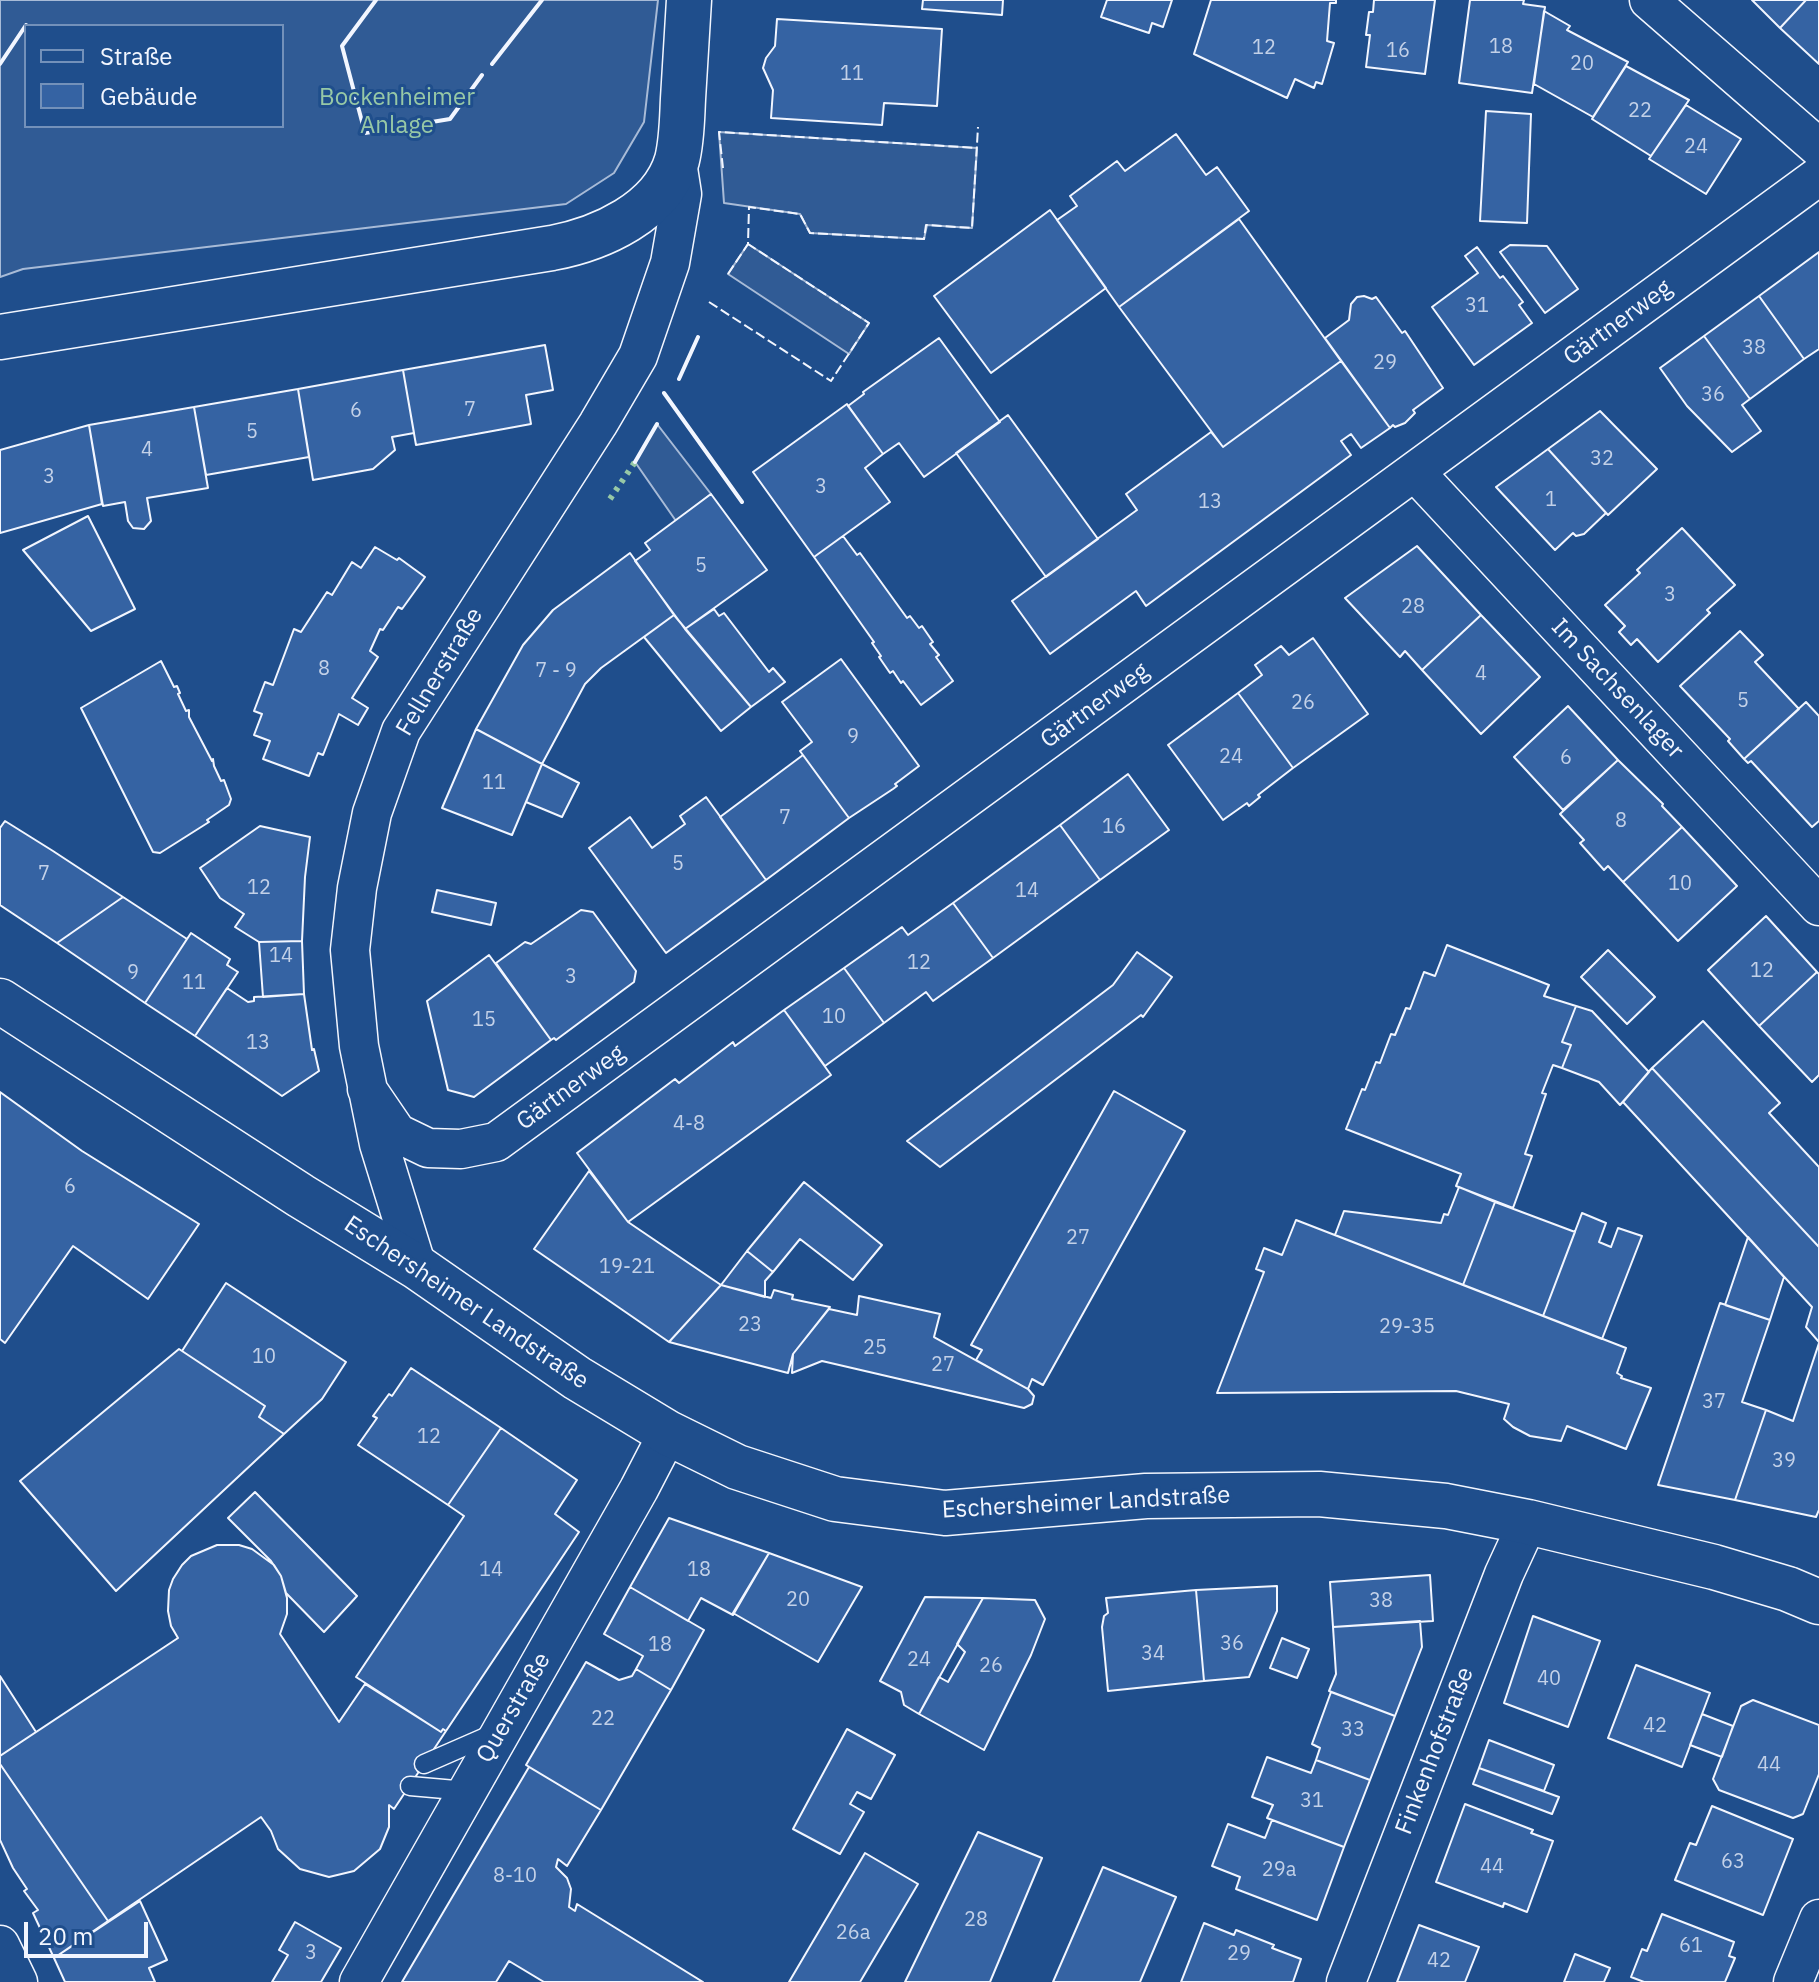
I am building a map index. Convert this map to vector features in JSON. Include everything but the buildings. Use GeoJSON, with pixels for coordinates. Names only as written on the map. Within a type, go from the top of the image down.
{"type":"FeatureCollection","features":[{"type":"Feature","properties":{"kind":"main road"},"geometry":{"type":"LineString","coordinates":[[0,337],[568,245],[597,237],[632,216],[660,190],[677,162],[689,0]]}},
{"type":"Feature","properties":{"kind":"main road","name":"Eschersheimer Landstraße"},"geometry":{"type":"LineString","coordinates":[[0,1001],[301,1196],[417,1267],[577,1378],[668,1433],[737,1467],[835,1499],[945,1513],[1146,1496],[1319,1494],[1446,1506],[1528,1522],[1714,1567],[1788,1589],[1819,1602]]}},
{"type":"Feature","properties":{"kind":"street"},"geometry":{"type":"LineString","coordinates":[[1649,0],[1819,148]]}},
{"type":"Feature","properties":{"kind":"street","name":"Fellnerstraße"},"geometry":{"type":"LineString","coordinates":[[417,1267],[379,1144],[359,1046],[350,950],[357,888],[372,813],[401,731],[598,424],[638,356],[670,263],[682,194],[677,162]]}},
{"type":"Feature","properties":{"kind":"street","name":"Gärtnerweg"},"geometry":{"type":"LineString","coordinates":[[367,1089],[397,1133],[428,1148],[461,1149],[496,1142],[1819,176]]}},
{"type":"Feature","properties":{"kind":"street","name":"Im Sachsenlager"},"geometry":{"type":"LineString","coordinates":[[1415,472],[1819,906]]}},
{"type":"Feature","properties":{"kind":"street","name":"Querstraße"},"geometry":{"type":"LineString","coordinates":[[359,1982],[668,1433]]}},
{"type":"Feature","properties":{"kind":"street","name":"Finkenhofstraße"},"geometry":{"type":"LineString","coordinates":[[1346,1982],[1504,1574],[1528,1522]]}},
{"type":"Feature","properties":{"kind":"street"},"geometry":{"type":"LineString","coordinates":[[1793,1982],[1819,1919]]}},
{"type":"Feature","properties":{"kind":"street"},"geometry":{"type":"LineString","coordinates":[[0,1945],[18,1982]]}},
{"type":"Feature","properties":{"kind":"lane"},"geometry":{"type":"LineString","coordinates":[[424,1764],[501,1730]]}},
{"type":"Feature","properties":{"kind":"lane"},"geometry":{"type":"LineString","coordinates":[[410,1786],[467,1791]]}},
{"type":"Feature","properties":{"kind":"shaded area","name":"Bockenheimer Anlage"},"geometry":{"type":"Polygon","coordinates":[[[0,0],[658,0],[644,122],[614,173],[566,204],[23,269],[0,277],[0,0]]]}},
{"type":"Feature","properties":{"kind":"shaded area"},"geometry":{"type":"Polygon","coordinates":[[[719,132],[977,148],[972,228],[927,225],[924,239],[810,233],[800,214],[724,203],[719,132]]]}},
{"type":"Feature","properties":{"kind":"shaded area"},"geometry":{"type":"Polygon","coordinates":[[[748,244],[869,323],[849,354],[728,274],[748,244]]]}},
{"type":"Feature","properties":{"kind":"shaded area"},"geometry":{"type":"Polygon","coordinates":[[[657,424],[711,494],[676,521],[635,462],[657,424]]]}},
{"type":"Feature","properties":{"kind":"hedge"},"geometry":{"type":"LineString","coordinates":[[610,499],[635,462]]}},
{"type":"Feature","properties":{"kind":"fence"},"geometry":{"type":"LineString","coordinates":[[728,274],[748,244],[749,207],[800,214],[810,233],[924,239],[926,225],[972,228],[978,127]]}},
{"type":"Feature","properties":{"kind":"fence"},"geometry":{"type":"LineString","coordinates":[[723,168],[719,132],[977,148]]}},
{"type":"Feature","properties":{"kind":"fence"},"geometry":{"type":"LineString","coordinates":[[709,302],[831,381],[869,323],[748,244]]}},
{"type":"Feature","properties":{"kind":"wall"},"geometry":{"type":"LineString","coordinates":[[376,0],[342,46],[365,133],[450,119],[482,75]]}},
{"type":"Feature","properties":{"kind":"wall"},"geometry":{"type":"LineString","coordinates":[[492,64],[542,0]]}},
{"type":"Feature","properties":{"kind":"wall"},"geometry":{"type":"LineString","coordinates":[[0,64],[24,28]]}},
{"type":"Feature","properties":{"kind":"wall"},"geometry":{"type":"LineString","coordinates":[[679,379],[698,337]]}},
{"type":"Feature","properties":{"kind":"wall"},"geometry":{"type":"LineString","coordinates":[[664,393],[742,502]]}},
{"type":"Feature","properties":{"kind":"wall"},"geometry":{"type":"LineString","coordinates":[[635,462],[657,424]]}}]}
